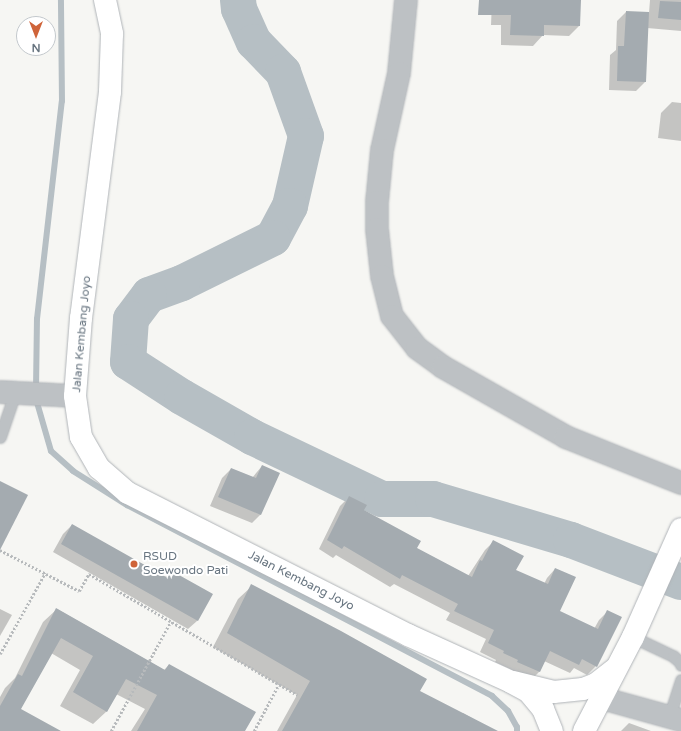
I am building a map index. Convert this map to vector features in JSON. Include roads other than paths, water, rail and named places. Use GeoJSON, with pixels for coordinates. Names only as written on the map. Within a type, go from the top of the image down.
{"type":"FeatureCollection","features":[{"type":"Feature","properties":{"kind":"main road","name":"Jalan Kembang Joyo"},"geometry":{"type":"LineString","coordinates":[[105,0],[112,34],[110,92],[81,318],[75,396],[81,437],[99,468],[128,493],[408,635],[519,686]]}},
{"type":"Feature","properties":{"kind":"main road"},"geometry":{"type":"LineString","coordinates":[[584,731],[637,630],[681,529]]}},
{"type":"Feature","properties":{"kind":"main road"},"geometry":{"type":"LineString","coordinates":[[519,686],[554,692],[583,689],[596,684],[618,667]]}},
{"type":"Feature","properties":{"kind":"main road"},"geometry":{"type":"LineString","coordinates":[[519,686],[543,709],[552,731]]}},
{"type":"Feature","properties":{"kind":"street"},"geometry":{"type":"LineString","coordinates":[[406,0],[399,73],[382,150],[377,202],[377,229],[382,276],[386,298],[392,316],[417,348],[443,367],[566,437],[681,482]]}},
{"type":"Feature","properties":{"kind":"street"},"geometry":{"type":"LineString","coordinates":[[8,392],[75,396]]}},
{"type":"Feature","properties":{"kind":"street"},"geometry":{"type":"LineString","coordinates":[[601,698],[675,718]]}},
{"type":"Feature","properties":{"kind":"lane"},"geometry":{"type":"LineString","coordinates":[[0,437],[8,392]]}},
{"type":"Feature","properties":{"kind":"lane"},"geometry":{"type":"LineString","coordinates":[[637,630],[673,656],[680,662],[681,665]]}},
{"type":"Feature","properties":{"kind":"lane"},"geometry":{"type":"LineString","coordinates":[[675,718],[681,680]]}},
{"type":"Feature","properties":{"kind":"waterway"},"geometry":{"type":"LineString","coordinates":[[36,389],[37,319],[62,101],[61,0]]}},
{"type":"Feature","properties":{"kind":"waterway"},"geometry":{"type":"LineString","coordinates":[[238,0],[239,9],[254,42],[283,72],[306,136],[290,206],[273,238],[182,283],[149,295],[131,319],[128,362],[182,397],[252,437],[382,499],[433,499],[571,540],[681,582]]}},
{"type":"Feature","properties":{"kind":"waterway"},"geometry":{"type":"LineString","coordinates":[[36,399],[51,451],[73,471],[127,505],[492,696],[508,711],[517,727],[517,731]]}},
{"type":"Feature","properties":{"kind":"place","name":"RSUD Soewondo Pati"},"geometry":{"type":"Point","coordinates":[134,564]}}]}
